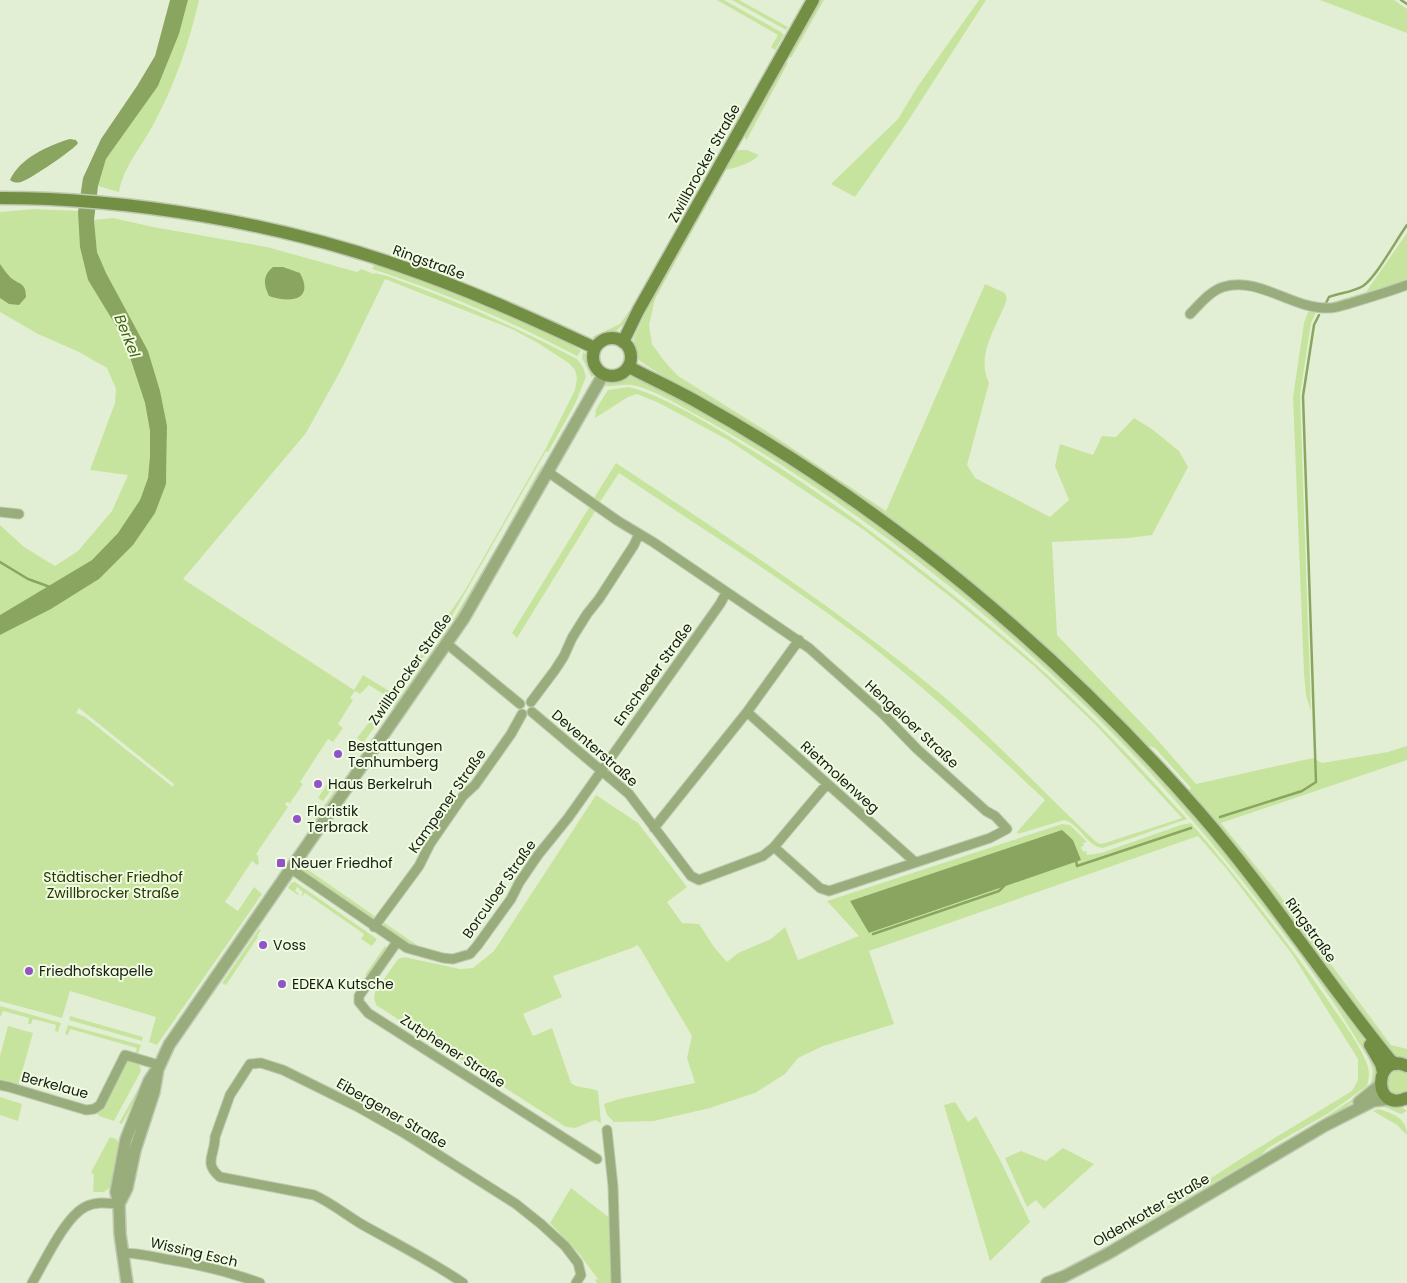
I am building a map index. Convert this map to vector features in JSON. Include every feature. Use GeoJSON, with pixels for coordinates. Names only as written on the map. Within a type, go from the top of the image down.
{"type":"FeatureCollection","features":[{"type":"Feature","properties":{"kind":"main road","name":"Zwillbrocker Straße"},"geometry":{"type":"LineString","coordinates":[[623,342],[638,311],[813,0]]}},
{"type":"Feature","properties":{"kind":"main road","name":"Ringstraße"},"geometry":{"type":"LineString","coordinates":[[0,198],[115,204],[210,217],[281,232],[399,266],[489,300],[595,348]]}},
{"type":"Feature","properties":{"kind":"main road"},"geometry":{"type":"LineString","coordinates":[[608,338],[623,342],[630,350],[631,362],[629,367],[620,375],[603,375],[598,371],[593,360],[595,348],[602,340],[608,338]]}},
{"type":"Feature","properties":{"kind":"main road","name":"Ringstraße"},"geometry":{"type":"LineString","coordinates":[[629,367],[699,403],[790,458],[854,501],[917,547],[1000,615],[1127,734],[1199,812],[1257,882],[1391,1061],[1402,1065]]}},
{"type":"Feature","properties":{"kind":"main road","name":"Ringstraße"},"geometry":{"type":"LineString","coordinates":[[1341,996],[1382,1064],[1383,1072]]}},
{"type":"Feature","properties":{"kind":"main road"},"geometry":{"type":"LineString","coordinates":[[1401,1102],[1384,1094],[1380,1085],[1383,1072],[1387,1068],[1402,1065]]}},
{"type":"Feature","properties":{"kind":"street"},"geometry":{"type":"LineString","coordinates":[[1190,314],[1211,294],[1221,288],[1240,285],[1268,290],[1306,306],[1331,308],[1407,285]]}},
{"type":"Feature","properties":{"kind":"street","name":"Zwillbrocker Straße"},"geometry":{"type":"LineString","coordinates":[[127,1283],[122,1253],[119,1204],[116,1192],[126,1139],[149,1081],[159,1067],[169,1044],[188,1016],[468,611],[603,375]]}},
{"type":"Feature","properties":{"kind":"street"},"geometry":{"type":"LineString","coordinates":[[548,472],[618,521],[705,576],[726,593]]}},
{"type":"Feature","properties":{"kind":"street"},"geometry":{"type":"LineString","coordinates":[[0,512],[19,514]]}},
{"type":"Feature","properties":{"kind":"street"},"geometry":{"type":"LineString","coordinates":[[520,704],[519,711],[527,716],[564,656],[572,638],[634,545],[639,534]]}},
{"type":"Feature","properties":{"kind":"street","name":"Hengeloer Straße"},"geometry":{"type":"LineString","coordinates":[[726,593],[740,600],[799,640],[884,715],[986,811],[995,816],[1006,829],[990,838],[915,862]]}},
{"type":"Feature","properties":{"kind":"street","name":"Enscheder Straße"},"geometry":{"type":"LineString","coordinates":[[601,770],[726,593]]}},
{"type":"Feature","properties":{"kind":"street"},"geometry":{"type":"LineString","coordinates":[[654,828],[747,712],[799,640]]}},
{"type":"Feature","properties":{"kind":"street"},"geometry":{"type":"LineString","coordinates":[[446,643],[520,704]]}},
{"type":"Feature","properties":{"kind":"street"},"geometry":{"type":"LineString","coordinates":[[520,704],[526,701],[532,707]]}},
{"type":"Feature","properties":{"kind":"street","name":"Deventerstraße"},"geometry":{"type":"LineString","coordinates":[[532,707],[629,794],[691,876],[699,880],[763,856],[774,847],[827,784]]}},
{"type":"Feature","properties":{"kind":"street","name":"Rietmolenweg"},"geometry":{"type":"LineString","coordinates":[[747,712],[915,862]]}},
{"type":"Feature","properties":{"kind":"street","name":"Kampener Straße"},"geometry":{"type":"LineString","coordinates":[[374,927],[419,866],[430,844],[463,796],[475,785],[511,734],[522,714]]}},
{"type":"Feature","properties":{"kind":"street","name":"Borculoer Straße"},"geometry":{"type":"LineString","coordinates":[[290,868],[374,927],[415,951],[453,959],[470,954],[478,946],[511,898],[538,855],[568,818],[601,770]]}},
{"type":"Feature","properties":{"kind":"street"},"geometry":{"type":"LineString","coordinates":[[774,847],[820,888],[829,891],[915,862]]}},
{"type":"Feature","properties":{"kind":"street","name":"Zutphener Straße"},"geometry":{"type":"LineString","coordinates":[[397,942],[359,996],[359,1002],[368,1013],[596,1159]]}},
{"type":"Feature","properties":{"kind":"street","name":"Berkelaue"},"geometry":{"type":"LineString","coordinates":[[0,1086],[86,1110],[94,1109],[100,1105],[125,1055],[159,1067]]}},
{"type":"Feature","properties":{"kind":"street","name":"Eibergener Straße"},"geometry":{"type":"LineString","coordinates":[[463,1283],[413,1251],[361,1223],[326,1200],[314,1195],[220,1177],[213,1171],[210,1165],[215,1144],[214,1137],[230,1095],[250,1064],[261,1062],[283,1070],[358,1107],[404,1133],[516,1204],[565,1246],[578,1263],[581,1275],[576,1283]]}},
{"type":"Feature","properties":{"kind":"street"},"geometry":{"type":"LineString","coordinates":[[1324,1126],[1380,1085]]}},
{"type":"Feature","properties":{"kind":"street"},"geometry":{"type":"LineString","coordinates":[[1324,1126],[1373,1101],[1401,1102]]}},
{"type":"Feature","properties":{"kind":"street","name":"Oldenkotter Straße"},"geometry":{"type":"LineString","coordinates":[[1048,1283],[1108,1253],[1324,1126]]}},
{"type":"Feature","properties":{"kind":"street"},"geometry":{"type":"LineString","coordinates":[[607,1130],[613,1186],[616,1283]]}},
{"type":"Feature","properties":{"kind":"street"},"geometry":{"type":"LineString","coordinates":[[32,1283],[73,1217],[85,1206],[100,1202],[119,1204]]}},
{"type":"Feature","properties":{"kind":"street","name":"Wissing Esch"},"geometry":{"type":"LineString","coordinates":[[122,1253],[133,1253],[182,1262],[260,1283]]}},
{"type":"Feature","properties":{"kind":"green space"},"geometry":{"type":"Polygon","coordinates":[[[188,0],[199,0],[191,33],[180,65],[160,112],[128,166],[119,192],[98,186],[106,159],[158,86],[179,34],[188,0]]]}},
{"type":"Feature","properties":{"kind":"green space"},"geometry":{"type":"Polygon","coordinates":[[[717,0],[724,0],[781,32],[784,35],[775,50],[771,47],[778,35],[717,0]]]}},
{"type":"Feature","properties":{"kind":"green space"},"geometry":{"type":"Polygon","coordinates":[[[732,0],[739,0],[788,27],[786,30],[732,0]]]}},
{"type":"Feature","properties":{"kind":"green space"},"geometry":{"type":"Polygon","coordinates":[[[818,0],[824,0],[791,58],[787,56],[818,0]]]}},
{"type":"Feature","properties":{"kind":"green space"},"geometry":{"type":"Polygon","coordinates":[[[979,0],[986,0],[906,124],[855,197],[831,184],[898,119],[918,86],[979,0]]]}},
{"type":"Feature","properties":{"kind":"green space"},"geometry":{"type":"Polygon","coordinates":[[[1320,0],[1394,0],[1407,9],[1407,33],[1320,0]]]}},
{"type":"Feature","properties":{"kind":"green space"},"geometry":{"type":"Polygon","coordinates":[[[784,61],[788,63],[746,141],[744,133],[784,61]]]}},
{"type":"Feature","properties":{"kind":"green space"},"geometry":{"type":"Polygon","coordinates":[[[747,150],[759,155],[748,163],[726,170],[655,299],[649,325],[652,344],[678,376],[765,430],[886,511],[985,284],[1005,293],[1007,299],[986,351],[985,372],[989,383],[967,465],[975,478],[1050,517],[1069,500],[1055,466],[1060,444],[1093,455],[1102,436],[1116,437],[1134,418],[1152,429],[1179,451],[1188,467],[1152,535],[1052,542],[1057,635],[1154,736],[1196,784],[1313,758],[1322,763],[1388,752],[1407,746],[1407,760],[1221,823],[1281,897],[1391,1045],[1407,1049],[1407,1063],[1396,1059],[1276,898],[1188,792],[1191,788],[1155,748],[1146,745],[1095,693],[1009,615],[948,565],[640,361],[636,356],[634,338],[657,288],[733,152],[747,150]]]}},
{"type":"Feature","properties":{"kind":"green space"},"geometry":{"type":"Polygon","coordinates":[[[34,209],[79,211],[88,280],[124,339],[145,403],[150,431],[150,456],[148,478],[140,500],[118,533],[92,560],[0,615],[0,525],[24,547],[55,566],[78,551],[112,511],[128,475],[90,470],[115,403],[116,389],[107,368],[79,352],[38,334],[0,312],[0,212],[34,209]]]}},
{"type":"Feature","properties":{"kind":"green space","name":"Städtischer Friedhof Zwillbrocker Straße"},"geometry":{"type":"Polygon","coordinates":[[[113,218],[267,247],[357,272],[361,269],[387,276],[460,304],[554,347],[577,359],[583,367],[586,377],[575,404],[453,614],[395,698],[393,700],[369,685],[360,694],[355,691],[350,698],[353,700],[338,724],[343,728],[333,742],[328,739],[300,782],[303,784],[290,803],[287,802],[285,804],[288,807],[256,854],[259,863],[257,865],[252,861],[225,902],[238,911],[254,887],[262,894],[157,1045],[149,1042],[156,1017],[70,991],[62,1018],[0,1001],[0,635],[51,609],[99,579],[166,484],[167,426],[97,252],[94,220],[113,218]],[[385,279],[342,368],[306,433],[183,579],[354,690],[363,675],[394,694],[464,592],[546,448],[575,390],[577,378],[575,370],[570,364],[512,329],[385,279]],[[79,708],[76,713],[85,717],[173,787],[174,784],[79,708]]]}},
{"type":"Feature","properties":{"kind":"green space"},"geometry":{"type":"Polygon","coordinates":[[[1407,233],[1407,283],[1329,306],[1332,302],[1366,292],[1407,233]]]}},
{"type":"Feature","properties":{"kind":"green space"},"geometry":{"type":"Polygon","coordinates":[[[376,263],[488,304],[566,341],[581,351],[577,356],[476,308],[425,287],[372,269],[376,263]]]}},
{"type":"Feature","properties":{"kind":"green space"},"geometry":{"type":"Polygon","coordinates":[[[638,299],[640,299],[627,320],[615,332],[601,338],[592,337],[620,324],[638,299]]]}},
{"type":"Feature","properties":{"kind":"green space"},"geometry":{"type":"Polygon","coordinates":[[[1308,312],[1316,312],[1311,323],[1300,395],[1311,711],[1306,696],[1304,673],[1293,397],[1304,323],[1308,312]]]}},
{"type":"Feature","properties":{"kind":"green space"},"geometry":{"type":"Polygon","coordinates":[[[583,352],[592,363],[594,370],[592,378],[582,358],[583,352]]]}},
{"type":"Feature","properties":{"kind":"green space"},"geometry":{"type":"Polygon","coordinates":[[[629,376],[651,384],[734,428],[840,496],[962,589],[1033,649],[1094,706],[1198,818],[1342,1003],[1379,1064],[1376,1082],[1369,1089],[1373,1073],[1368,1057],[1330,997],[1300,955],[1234,871],[1165,789],[1078,699],[957,592],[872,527],[783,466],[717,426],[652,392],[633,385],[605,386],[613,380],[629,376]]]}},
{"type":"Feature","properties":{"kind":"green space"},"geometry":{"type":"Polygon","coordinates":[[[629,387],[680,408],[763,457],[823,497],[901,554],[984,620],[1046,674],[1112,738],[1187,819],[1103,848],[1092,844],[1075,826],[1064,820],[1018,834],[1017,832],[1045,800],[993,751],[914,681],[859,636],[778,578],[619,473],[600,502],[594,498],[616,463],[774,569],[890,653],[971,720],[1095,841],[1100,844],[1105,843],[1182,818],[1095,724],[1033,665],[952,598],[864,530],[728,440],[659,403],[637,394],[628,397],[595,418],[596,409],[608,390],[629,387]]]}},
{"type":"Feature","properties":{"kind":"green space"},"geometry":{"type":"Polygon","coordinates":[[[542,465],[541,474],[506,535],[504,534],[542,465]]]}},
{"type":"Feature","properties":{"kind":"green space"},"geometry":{"type":"Polygon","coordinates":[[[590,506],[596,510],[517,638],[512,633],[590,506]]]}},
{"type":"Feature","properties":{"kind":"green space"},"geometry":{"type":"Polygon","coordinates":[[[498,545],[500,546],[457,623],[453,620],[498,545]]]}},
{"type":"Feature","properties":{"kind":"green space"},"geometry":{"type":"Polygon","coordinates":[[[449,627],[452,630],[446,634],[395,709],[393,707],[449,627]]]}},
{"type":"Feature","properties":{"kind":"green space"},"geometry":{"type":"Polygon","coordinates":[[[370,721],[376,725],[363,743],[357,738],[370,721]]]}},
{"type":"Feature","properties":{"kind":"green space"},"geometry":{"type":"Polygon","coordinates":[[[328,783],[333,787],[323,801],[318,798],[328,783]]]}},
{"type":"Feature","properties":{"kind":"green space"},"geometry":{"type":"Polygon","coordinates":[[[339,784],[341,786],[315,823],[313,822],[339,784]]]}},
{"type":"Feature","properties":{"kind":"green space"},"geometry":{"type":"Polygon","coordinates":[[[596,795],[638,823],[687,887],[667,902],[682,923],[699,924],[714,947],[727,962],[738,953],[771,939],[785,927],[798,960],[859,936],[827,901],[1062,824],[1070,825],[1087,842],[1083,843],[1084,846],[1081,847],[1083,852],[1086,851],[1087,855],[1101,853],[1191,823],[1293,951],[1348,1028],[1367,1064],[1369,1078],[1367,1086],[1329,1113],[1268,1148],[1261,1155],[1138,1225],[1250,1153],[1352,1091],[1358,1080],[1358,1059],[1292,954],[1225,867],[1198,836],[869,951],[894,1024],[823,1046],[798,1058],[785,1074],[755,1093],[710,1108],[654,1121],[614,1122],[607,1115],[604,1104],[695,1083],[687,1058],[692,1036],[637,945],[553,976],[562,997],[523,1014],[533,1036],[552,1028],[571,1083],[598,1091],[601,1123],[595,1120],[575,1128],[566,1127],[376,1005],[375,992],[398,959],[404,957],[460,969],[473,968],[494,951],[596,795]],[[1062,831],[850,901],[870,933],[1080,860],[1073,840],[1062,831]]]}},
{"type":"Feature","properties":{"kind":"green space"},"geometry":{"type":"Polygon","coordinates":[[[304,867],[376,917],[371,918],[302,871],[304,867]]]}},
{"type":"Feature","properties":{"kind":"green space"},"geometry":{"type":"Polygon","coordinates":[[[295,882],[377,939],[372,946],[361,939],[364,934],[305,893],[301,897],[303,892],[297,887],[295,891],[298,895],[288,888],[291,883],[295,882]]]}},
{"type":"Feature","properties":{"kind":"green space"},"geometry":{"type":"Polygon","coordinates":[[[383,922],[417,945],[416,948],[384,927],[383,922]]]}},
{"type":"Feature","properties":{"kind":"green space"},"geometry":{"type":"Polygon","coordinates":[[[259,929],[261,930],[258,937],[226,985],[222,983],[259,929]]]}},
{"type":"Feature","properties":{"kind":"green space"},"geometry":{"type":"Polygon","coordinates":[[[385,946],[387,948],[386,952],[360,989],[357,986],[359,983],[362,984],[367,976],[365,975],[385,946]]]}},
{"type":"Feature","properties":{"kind":"green space"},"geometry":{"type":"Polygon","coordinates":[[[0,1006],[61,1023],[58,1032],[55,1031],[56,1025],[33,1019],[31,1024],[28,1024],[29,1018],[3,1011],[0,1016],[0,1006]]]}},
{"type":"Feature","properties":{"kind":"green space"},"geometry":{"type":"Polygon","coordinates":[[[70,1016],[143,1037],[142,1041],[69,1020],[70,1016]]]}},
{"type":"Feature","properties":{"kind":"green space"},"geometry":{"type":"Polygon","coordinates":[[[68,1025],[141,1045],[138,1054],[135,1053],[137,1048],[70,1029],[68,1035],[65,1034],[68,1025]]]}},
{"type":"Feature","properties":{"kind":"green space"},"geometry":{"type":"Polygon","coordinates":[[[8,1026],[33,1033],[18,1086],[0,1082],[0,1056],[8,1026]]]}},
{"type":"Feature","properties":{"kind":"green space"},"geometry":{"type":"Polygon","coordinates":[[[129,1059],[139,1063],[141,1071],[114,1121],[99,1116],[96,1112],[104,1106],[129,1059]]]}},
{"type":"Feature","properties":{"kind":"green space"},"geometry":{"type":"Polygon","coordinates":[[[1398,1070],[1407,1073],[1407,1092],[1401,1095],[1392,1094],[1387,1086],[1387,1077],[1398,1070]]]}},
{"type":"Feature","properties":{"kind":"green space"},"geometry":{"type":"Polygon","coordinates":[[[147,1073],[148,1076],[122,1124],[119,1123],[147,1073]]]}},
{"type":"Feature","properties":{"kind":"green space"},"geometry":{"type":"Polygon","coordinates":[[[1365,1091],[1367,1093],[1328,1119],[1271,1152],[1269,1150],[1310,1127],[1365,1091]]]}},
{"type":"Feature","properties":{"kind":"green space"},"geometry":{"type":"Polygon","coordinates":[[[0,1097],[22,1104],[18,1121],[0,1115],[0,1097]]]}},
{"type":"Feature","properties":{"kind":"green space"},"geometry":{"type":"Polygon","coordinates":[[[1383,1101],[1399,1105],[1407,1111],[1401,1114],[1380,1105],[1383,1101]]]}},
{"type":"Feature","properties":{"kind":"green space"},"geometry":{"type":"Polygon","coordinates":[[[955,1102],[968,1122],[976,1116],[1030,1222],[990,1261],[944,1105],[955,1102]]]}},
{"type":"Feature","properties":{"kind":"green space"},"geometry":{"type":"Polygon","coordinates":[[[1378,1109],[1402,1120],[1407,1135],[1397,1125],[1373,1111],[1378,1109]]]}},
{"type":"Feature","properties":{"kind":"green space"},"geometry":{"type":"Polygon","coordinates":[[[110,1137],[116,1139],[120,1144],[112,1186],[104,1192],[93,1192],[94,1175],[91,1172],[110,1137]]]}},
{"type":"Feature","properties":{"kind":"green space"},"geometry":{"type":"Polygon","coordinates":[[[1063,1148],[1094,1164],[1044,1209],[1036,1200],[1027,1207],[1005,1158],[1021,1151],[1046,1161],[1063,1148]]]}},
{"type":"Feature","properties":{"kind":"green space"},"geometry":{"type":"Polygon","coordinates":[[[571,1188],[611,1219],[614,1283],[597,1283],[595,1280],[598,1279],[580,1255],[550,1223],[571,1188]]]}},
{"type":"Feature","properties":{"kind":"water","name":"Berkel"},"geometry":{"type":"Polygon","coordinates":[[[170,0],[188,0],[179,34],[158,86],[106,159],[98,186],[94,220],[97,252],[106,273],[148,351],[160,391],[167,426],[166,484],[155,513],[133,545],[99,579],[51,609],[0,635],[0,615],[92,560],[118,533],[140,500],[148,478],[150,431],[145,403],[124,339],[88,280],[80,247],[78,212],[83,178],[101,139],[155,56],[170,0]]]}},
{"type":"Feature","properties":{"kind":"water"},"geometry":{"type":"Polygon","coordinates":[[[70,139],[76,140],[78,143],[51,164],[21,182],[10,180],[20,165],[27,159],[52,145],[70,139]]]}},
{"type":"Feature","properties":{"kind":"water"},"geometry":{"type":"Polygon","coordinates":[[[0,264],[10,277],[25,289],[26,297],[19,305],[9,304],[0,298],[0,264]]]}},
{"type":"Feature","properties":{"kind":"water"},"geometry":{"type":"Polygon","coordinates":[[[273,267],[283,267],[300,273],[304,282],[304,289],[298,298],[284,299],[269,296],[265,280],[267,273],[273,267]]]}},
{"type":"Feature","properties":{"kind":"water"},"geometry":{"type":"Polygon","coordinates":[[[1062,830],[1073,840],[1081,860],[869,933],[850,901],[1062,830]]]}},
{"type":"Feature","properties":{"kind":"waterway"},"geometry":{"type":"LineString","coordinates":[[1401,0],[1407,4]]}},
{"type":"Feature","properties":{"kind":"waterway"},"geometry":{"type":"LineString","coordinates":[[1325,305],[1329,297],[1363,286],[1380,266],[1407,225]]}},
{"type":"Feature","properties":{"kind":"waterway"},"geometry":{"type":"LineString","coordinates":[[1220,817],[1302,791],[1316,782],[1303,396],[1314,325],[1319,315]]}},
{"type":"Feature","properties":{"kind":"waterway"},"geometry":{"type":"LineString","coordinates":[[0,562],[28,579],[50,587]]}},
{"type":"Feature","properties":{"kind":"waterway"},"geometry":{"type":"LineString","coordinates":[[1076,860],[1077,866],[1191,828]]}},
{"type":"Feature","properties":{"kind":"waterway"},"geometry":{"type":"LineString","coordinates":[[873,934],[999,891],[1004,886]]}},
{"type":"Feature","properties":{"kind":"place","name":"Bestattungen Tenhumberg"},"geometry":{"type":"Point","coordinates":[338,754]}},
{"type":"Feature","properties":{"kind":"place","name":"Haus Berkelruh"},"geometry":{"type":"Point","coordinates":[318,784]}},
{"type":"Feature","properties":{"kind":"place","name":"Floristik Terbrack"},"geometry":{"type":"Point","coordinates":[297,819]}},
{"type":"Feature","properties":{"kind":"place","name":"Neuer Friedhof"},"geometry":{"type":"Point","coordinates":[281,863]}},
{"type":"Feature","properties":{"kind":"place","name":"Voss"},"geometry":{"type":"Point","coordinates":[263,945]}},
{"type":"Feature","properties":{"kind":"place","name":"Friedhofskapelle"},"geometry":{"type":"Point","coordinates":[29,971]}},
{"type":"Feature","properties":{"kind":"place","name":"EDEKA Kutsche"},"geometry":{"type":"Point","coordinates":[282,984]}}]}
